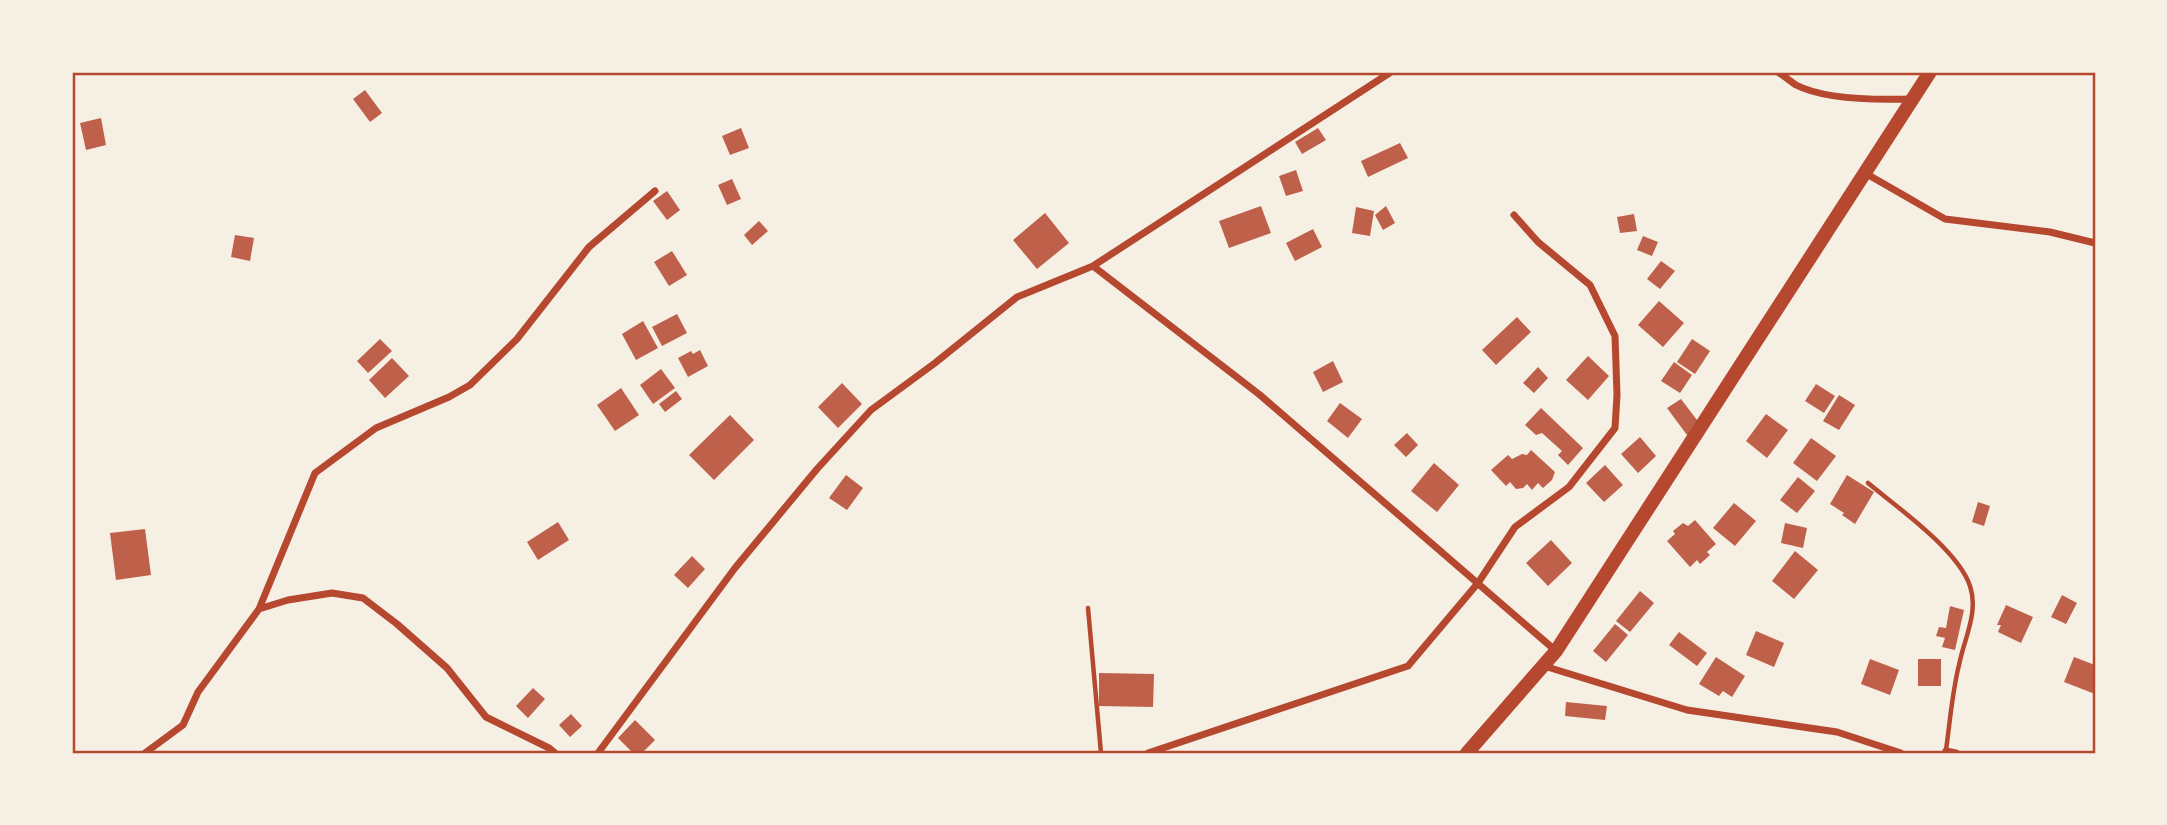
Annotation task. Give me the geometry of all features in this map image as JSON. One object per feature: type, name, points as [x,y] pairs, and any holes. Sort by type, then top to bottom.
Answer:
[{"type":"main road","points":[[1467,753],[1556,651],[1930,72]]},
{"type":"street","points":[[598,753],[735,568],[817,469],[871,410],[1017,297],[1093,266],[1391,72]]},
{"type":"street","points":[[1778,72],[1798,86],[1836,96],[1873,100],[1912,99]]},
{"type":"street","points":[[1865,173],[1945,219],[2050,232],[2095,243]]},
{"type":"street","points":[[145,753],[183,724],[198,692],[259,609],[315,473],[376,428],[450,397],[470,385],[517,339],[589,247],[655,191]]},
{"type":"street","points":[[1147,753],[1408,666],[1478,583],[1515,527],[1569,487],[1615,428],[1615,336],[1590,285],[1538,242],[1514,215]]},
{"type":"street","points":[[1093,266],[1260,395],[1556,651]]},
{"type":"street","points":[[259,609],[288,600],[332,593],[363,598],[447,668],[486,717],[555,753]]},
{"type":"street","points":[[1544,666],[1686,710],[1837,732],[1901,753]]},
{"type":"street","points":[[1946,752],[1956,753]]},
{"type":"lane","points":[[1868,483],[1936,539],[1970,584],[1973,598],[1970,629],[1959,664],[1946,752]]},
{"type":"lane","points":[[1088,608],[1101,753]]},
{"type":"building","points":[[365,90],[382,113],[370,122],[353,99]]},
{"type":"building","points":[[101,118],[106,145],[86,150],[80,123]]},
{"type":"building","points":[[741,128],[749,148],[730,155],[722,136]]},
{"type":"building","points":[[1318,128],[1326,140],[1302,154],[1295,142]]},
{"type":"building","points":[[1400,143],[1408,158],[1368,177],[1361,161]]},
{"type":"building","points":[[1296,170],[1303,191],[1286,196],[1279,176]]},
{"type":"building","points":[[732,179],[741,199],[727,205],[718,185]]},
{"type":"building","points":[[667,191],[680,210],[667,220],[653,201]]},
{"type":"building","points":[[1261,206],[1271,233],[1229,248],[1219,221]]},
{"type":"building","points":[[1386,206],[1395,223],[1383,230],[1375,215]]},
{"type":"building","points":[[1356,207],[1374,211],[1370,236],[1352,233]]},
{"type":"building","points":[[1045,213],[1069,243],[1037,269],[1013,240]]},
{"type":"building","points":[[1634,214],[1637,231],[1620,233],[1617,217]]},
{"type":"building","points":[[759,221],[768,231],[752,245],[744,235]]},
{"type":"building","points":[[1313,229],[1322,247],[1295,261],[1286,243]]},
{"type":"building","points":[[235,235],[254,238],[250,261],[231,257]]},
{"type":"building","points":[[1643,236],[1658,242],[1652,256],[1637,250]]},
{"type":"building","points":[[672,251],[687,275],[669,286],[654,262]]},
{"type":"building","points":[[1661,261],[1675,271],[1660,289],[1647,279]]},
{"type":"building","points":[[1659,301],[1684,323],[1663,347],[1638,325]]},
{"type":"building","points":[[677,314],[687,333],[662,346],[652,327]]},
{"type":"building","points":[[1517,317],[1531,332],[1496,365],[1482,350]]},
{"type":"building","points":[[643,321],[658,348],[636,360],[622,334]]},
{"type":"building","points":[[380,339],[392,351],[368,373],[357,361]]},
{"type":"building","points":[[1692,339],[1710,351],[1695,374],[1677,362]]},
{"type":"building","points":[[700,350],[708,366],[688,377],[678,358],[691,351],[693,354]]},
{"type":"building","points":[[1588,356],[1609,376],[1588,400],[1566,380]]},
{"type":"building","points":[[392,358],[409,376],[385,398],[369,380]]},
{"type":"building","points":[[1333,361],[1343,382],[1323,392],[1313,372]]},
{"type":"building","points":[[1674,362],[1692,375],[1680,393],[1661,381]]},
{"type":"building","points":[[1538,367],[1548,378],[1534,393],[1523,383]]},
{"type":"building","points":[[661,369],[675,388],[653,404],[640,385]]},
{"type":"building","points":[[842,383],[862,404],[838,428],[818,407]]},
{"type":"building","points":[[1816,384],[1835,396],[1824,413],[1805,401]]},
{"type":"building","points":[[621,388],[639,415],[615,431],[597,405]]},
{"type":"building","points":[[676,391],[682,399],[665,412],[659,404]]},
{"type":"building","points":[[1839,395],[1855,405],[1839,430],[1823,421]]},
{"type":"building","points":[[1681,399],[1700,424],[1687,435],[1667,408]]},
{"type":"building","points":[[1340,403],[1362,419],[1348,438],[1327,421]]},
{"type":"building","points":[[1541,408],[1583,448],[1568,465],[1558,455],[1562,451],[1542,433],[1536,435],[1525,425]]},
{"type":"building","points":[[1766,414],[1788,430],[1767,458],[1746,441]]},
{"type":"building","points":[[730,415],[754,440],[714,480],[689,455]]},
{"type":"building","points":[[1407,433],[1418,445],[1406,457],[1394,445]]},
{"type":"building","points":[[1640,437],[1656,456],[1638,473],[1621,454]]},
{"type":"building","points":[[1811,438],[1836,456],[1817,481],[1793,463]]},
{"type":"building","points":[[1531,450],[1555,472],[1552,480],[1543,488],[1538,483],[1532,490],[1527,484],[1516,489],[1510,482],[1506,486],[1491,470],[1508,455],[1512,459],[1522,454],[1527,455]]},
{"type":"building","points":[[1434,463],[1459,485],[1437,512],[1411,491]]},
{"type":"building","points":[[1605,465],[1623,485],[1604,502],[1586,483]]},
{"type":"building","points":[[846,475],[863,488],[847,510],[829,498]]},
{"type":"building","points":[[1847,475],[1874,492],[1855,524],[1830,504]]},
{"type":"building","points":[[1798,477],[1815,491],[1797,513],[1780,500]]},
{"type":"building","points":[[1978,502],[1990,506],[1984,526],[1972,522]]},
{"type":"building","points":[[1734,503],[1756,521],[1735,546],[1713,528]]},
{"type":"building","points":[[1695,520],[1716,544],[1707,552],[1710,555],[1700,564],[1697,560],[1690,567],[1667,541],[1675,534],[1673,531],[1683,523],[1688,526]]},
{"type":"building","points":[[558,522],[569,540],[538,560],[527,542]]},
{"type":"building","points":[[1785,523],[1807,528],[1803,548],[1781,543]]},
{"type":"building","points":[[145,529],[151,575],[116,580],[110,533]]},
{"type":"building","points":[[1551,540],[1572,563],[1548,586],[1526,563]]},
{"type":"building","points":[[1795,551],[1818,570],[1794,599],[1772,581]]},
{"type":"building","points":[[692,556],[705,569],[688,588],[674,575]]},
{"type":"building","points":[[1640,591],[1654,603],[1630,632],[1616,621]]},
{"type":"building","points":[[2062,595],[2077,603],[2066,624],[2051,617]]},
{"type":"building","points":[[2006,605],[2033,617],[2021,643],[1998,632],[2001,625],[1997,625]]},
{"type":"building","points":[[1950,606],[1964,610],[1955,650],[1942,647],[1945,638],[1936,636],[1939,627],[1946,628]]},
{"type":"building","points":[[1615,624],[1628,635],[1606,662],[1593,651]]},
{"type":"building","points":[[1756,631],[1784,643],[1774,667],[1746,655]]},
{"type":"building","points":[[1679,632],[1707,653],[1697,666],[1669,645]]},
{"type":"building","points":[[1716,657],[1745,676],[1732,697],[1723,691],[1719,696],[1699,684]]},
{"type":"building","points":[[2074,657],[2095,665],[2095,694],[2064,682]]},
{"type":"building","points":[[1870,659],[1899,670],[1890,695],[1861,684]]},
{"type":"building","points":[[1918,659],[1941,659],[1941,686],[1918,686]]},
{"type":"building","points":[[1099,673],[1154,674],[1153,707],[1099,706]]},
{"type":"building","points":[[533,688],[545,699],[528,718],[516,706]]},
{"type":"building","points":[[1566,702],[1607,706],[1605,720],[1565,716]]},
{"type":"building","points":[[571,714],[582,726],[570,737],[559,725]]},
{"type":"building","points":[[635,720],[655,740],[642,753],[633,753],[618,738]]}]
